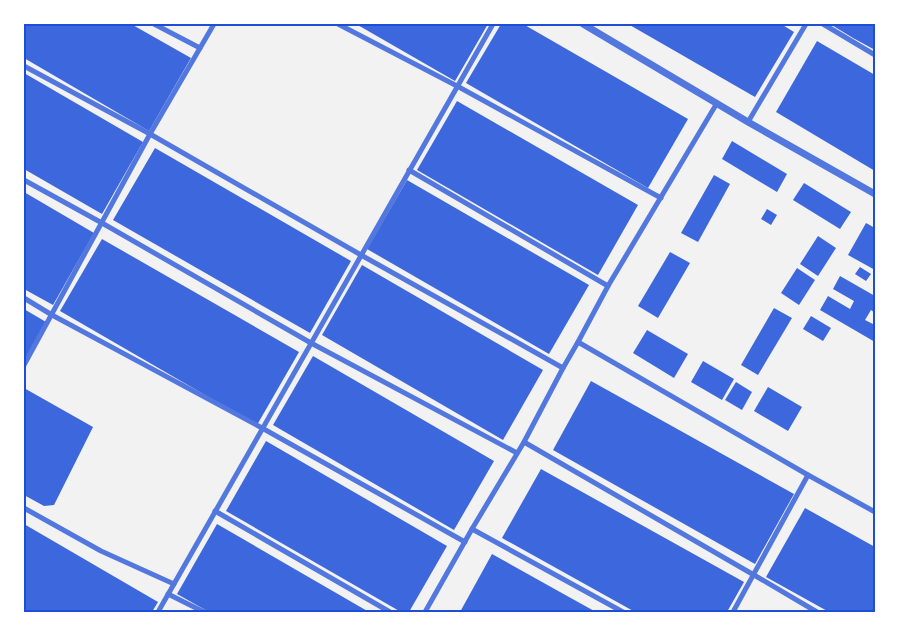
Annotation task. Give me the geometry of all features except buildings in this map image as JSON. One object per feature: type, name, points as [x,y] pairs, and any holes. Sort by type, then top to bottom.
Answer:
[{"type":"street","points":[[154,24],[200,48]]},
{"type":"street","points":[[24,365],[150,134],[214,24]]},
{"type":"street","points":[[338,24],[457,86],[661,198]]},
{"type":"street","points":[[158,612],[493,24]]},
{"type":"street","points":[[584,24],[748,122],[875,194]]},
{"type":"street","points":[[748,122],[806,24]]},
{"type":"street","points":[[823,24],[875,55]]},
{"type":"street","points":[[24,66],[150,134],[562,368]]},
{"type":"street","points":[[426,612],[472,529],[524,442],[562,368],[608,286],[717,103]]},
{"type":"street","points":[[409,170],[608,286]]},
{"type":"street","points":[[24,180],[311,342],[517,453]]},
{"type":"street","points":[[24,298],[465,542]]},
{"type":"street","points":[[578,342],[808,476],[875,512]]},
{"type":"street","points":[[524,442],[817,612]]},
{"type":"street","points":[[733,612],[808,476]]},
{"type":"street","points":[[24,508],[101,551],[174,584]]},
{"type":"street","points":[[215,511],[390,612]]},
{"type":"street","points":[[472,529],[623,612]]},
{"type":"street","points":[[168,594],[204,612]]}]
